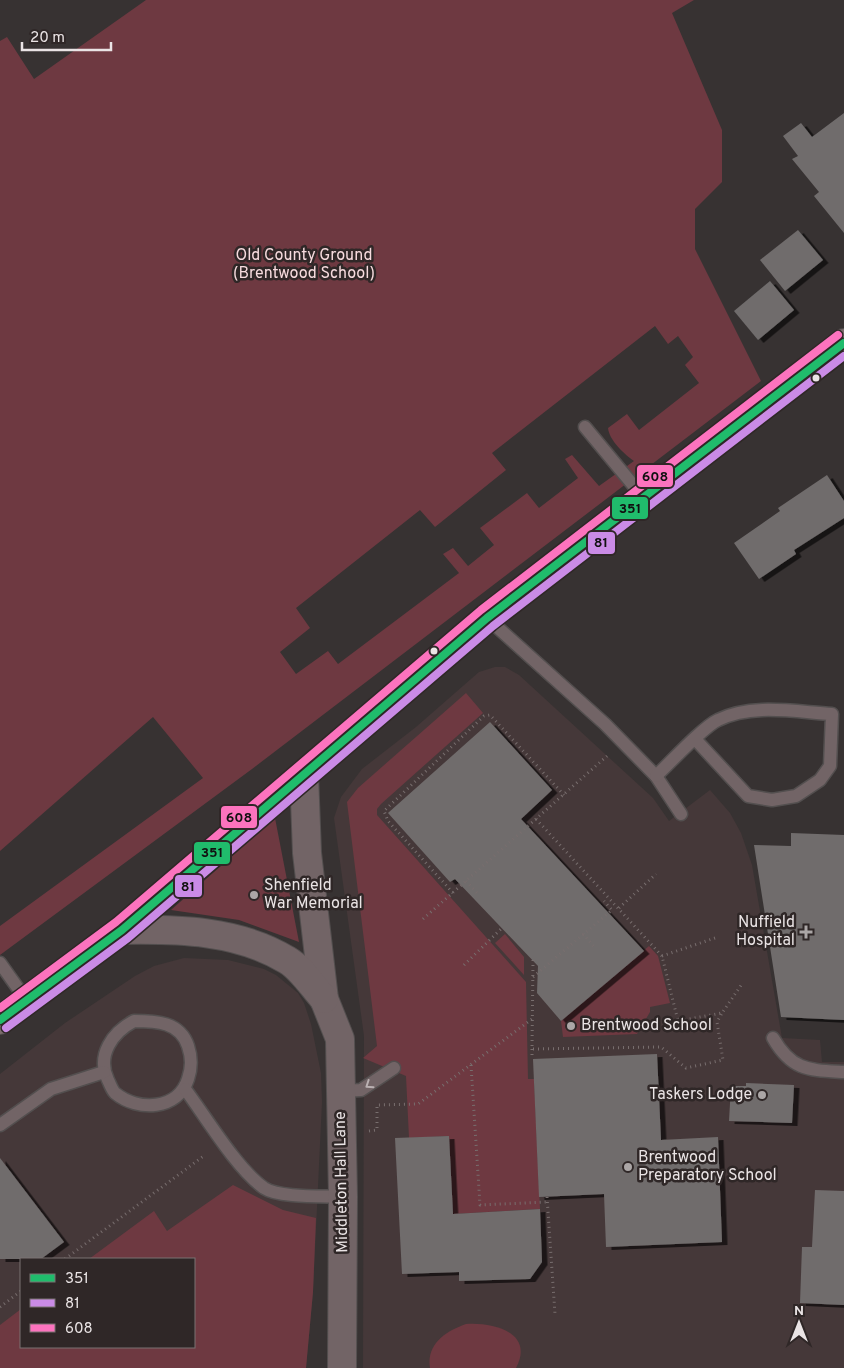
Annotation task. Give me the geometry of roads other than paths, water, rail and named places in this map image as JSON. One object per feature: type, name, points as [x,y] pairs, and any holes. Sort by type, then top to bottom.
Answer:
[{"type":"main road","points":[[0,1020],[122,930],[487,618],[844,343]]},
{"type":"street","name":"Middleton Hall Lane","points":[[304,774],[307,852],[324,998],[340,1039],[343,1197],[342,1368]]},
{"type":"street","name":"Middleton Hall Lane","points":[[122,930],[164,930],[237,938],[288,960],[324,998]]},
{"type":"lane","points":[[585,427],[643,497]]},
{"type":"lane","points":[[487,618],[561,683],[656,776],[681,814]]},
{"type":"lane","points":[[656,776],[695,739],[717,720],[741,713],[766,710],[832,714],[830,766],[820,780],[796,796],[772,800],[748,796],[695,739]]},
{"type":"lane","points":[[0,963],[27,1000]]},
{"type":"lane","points":[[134,1021],[153,1021],[171,1025],[184,1036],[191,1055],[192,1068],[185,1089],[176,1098],[161,1106],[134,1103],[114,1092],[104,1072],[107,1047],[120,1029],[134,1021]]},
{"type":"lane","points":[[773,1038],[782,1053],[800,1067],[844,1072]]},
{"type":"lane","points":[[340,1091],[361,1090],[394,1068]]},
{"type":"lane","points":[[0,1125],[51,1089],[104,1072]]},
{"type":"lane","points":[[185,1089],[243,1167],[265,1188],[296,1196],[343,1197]]},
{"type":"place","name":"Shenfield War Memorial","points":[[254,895]]},
{"type":"place","name":"Nuffield Hospital","points":[[806,932]]},
{"type":"place","name":"Brentwood School","points":[[571,1026]]},
{"type":"place","name":"Taskers Lodge","points":[[762,1095]]},
{"type":"place","name":"Brentwood Preparatory School","points":[[628,1167]]},
{"type":"park label","name":"Old County Ground (Brentwood School)","points":[[304,265]]}]
